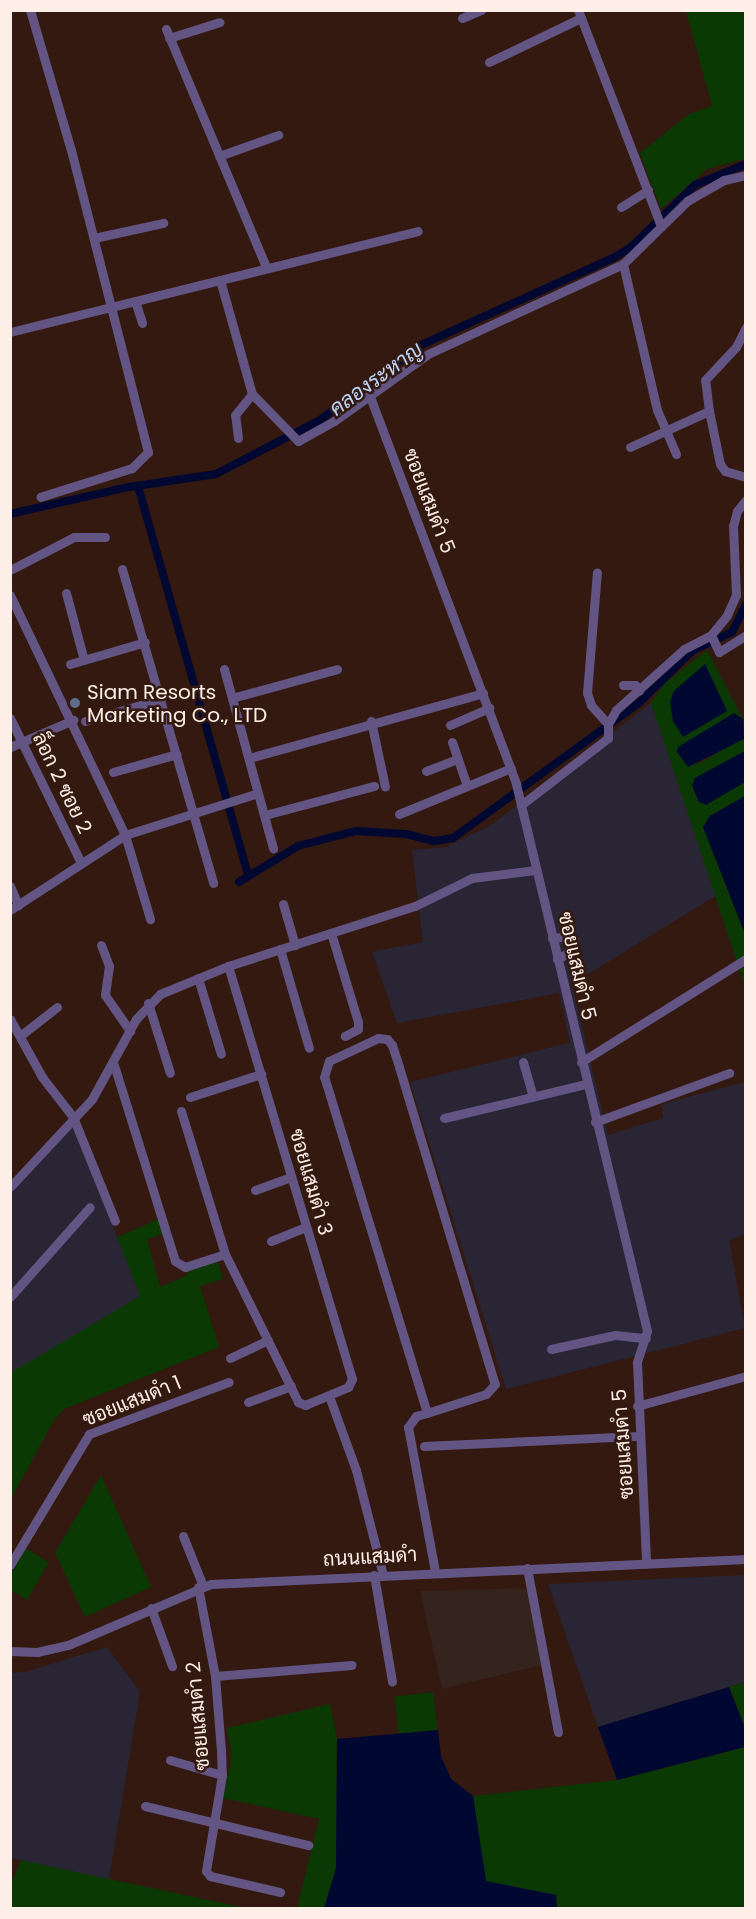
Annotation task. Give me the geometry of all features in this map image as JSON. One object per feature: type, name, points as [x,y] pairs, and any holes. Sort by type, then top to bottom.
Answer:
[{"type":"street","points":[[30,10],[94,238],[146,442],[145,458],[132,468],[40,497]]},
{"type":"street","points":[[462,18],[481,10]]},
{"type":"street","points":[[489,62],[579,14],[659,221]]},
{"type":"street","points":[[220,22],[167,33],[266,267]]},
{"type":"street","points":[[219,156],[278,135]]},
{"type":"street","points":[[220,280],[252,394],[298,441],[318,431],[428,354],[623,264],[659,221],[705,189],[746,175]]},
{"type":"street","points":[[621,207],[648,190]]},
{"type":"street","points":[[94,238],[163,223]]},
{"type":"street","points":[[10,332],[418,231]]},
{"type":"street","points":[[623,264],[664,431],[675,454]]},
{"type":"street","points":[[135,301],[142,322]]},
{"type":"street","points":[[746,327],[736,347],[705,380],[720,464],[725,471],[746,477]]},
{"type":"street","points":[[238,438],[235,415],[252,394]]},
{"type":"street","name":"ซอยแสมดำ 5","points":[[369,394],[489,708],[511,768],[521,805],[646,1338],[637,1362],[637,1406],[647,1523],[646,1564]]},
{"type":"street","points":[[630,447],[709,411]]},
{"type":"street","points":[[521,805],[608,738],[608,724],[612,714],[684,649],[711,635],[736,595],[733,526],[737,511],[746,500]]},
{"type":"street","points":[[10,570],[74,537],[105,537]]},
{"type":"street","points":[[122,569],[213,883]]},
{"type":"street","points":[[597,572],[587,693],[591,705],[608,724]]},
{"type":"street","points":[[66,593],[84,660]]},
{"type":"street","points":[[10,595],[73,720],[125,835],[150,919]]},
{"type":"street","points":[[711,635],[719,652],[745,636]]},
{"type":"street","points":[[70,664],[145,642]]},
{"type":"street","points":[[224,669],[273,848]]},
{"type":"street","points":[[232,698],[337,669]]},
{"type":"street","points":[[623,685],[635,685],[639,691]]},
{"type":"street","points":[[249,758],[371,721],[483,693]]},
{"type":"street","points":[[85,721],[161,699]]},
{"type":"street","points":[[450,725],[489,708]]},
{"type":"street","name":"ล็อก 2 ซอย 2","points":[[10,718],[81,863]]},
{"type":"street","points":[[10,747],[73,720]]},
{"type":"street","points":[[371,721],[385,787]]},
{"type":"street","points":[[452,742],[467,786]]},
{"type":"street","points":[[113,772],[177,754]]},
{"type":"street","points":[[426,771],[458,759]]},
{"type":"street","points":[[399,814],[511,768]]},
{"type":"street","points":[[265,815],[374,786]]},
{"type":"street","points":[[10,886],[14,907],[125,835],[258,793]]},
{"type":"street","points":[[10,1186],[73,1117],[92,1100],[114,1065],[129,1031],[148,1003],[228,966],[415,906],[472,878],[536,870]]},
{"type":"street","points":[[283,904],[295,945]]},
{"type":"street","points":[[331,933],[358,1022],[358,1029],[345,1036]]},
{"type":"street","points":[[552,938],[570,936],[574,940],[570,952],[557,959]]},
{"type":"street","points":[[101,945],[109,966],[105,996],[129,1031]]},
{"type":"street","points":[[280,949],[309,1048]]},
{"type":"street","points":[[581,1062],[746,959]]},
{"type":"street","name":"ซอยแสมดำ 3","points":[[181,1111],[225,1254],[302,1405],[330,1396],[348,1387],[352,1380],[228,966]]},
{"type":"street","points":[[198,978],[221,1054]]},
{"type":"street","points":[[148,1003],[170,1073]]},
{"type":"street","points":[[20,1036],[57,1007]]},
{"type":"street","points":[[10,1019],[42,1077],[73,1117],[115,1221]]},
{"type":"street","points":[[427,1413],[324,1077],[329,1060],[378,1038],[387,1039],[392,1046],[495,1384],[486,1394],[427,1413],[416,1416],[408,1427],[408,1441],[435,1571]]},
{"type":"street","points":[[523,1062],[533,1097]]},
{"type":"street","points":[[114,1065],[175,1261],[185,1267],[225,1254]]},
{"type":"street","points":[[595,1122],[729,1073]]},
{"type":"street","points":[[190,1097],[261,1074]]},
{"type":"street","points":[[444,1118],[586,1084]]},
{"type":"street","points":[[255,1190],[291,1177]]},
{"type":"street","points":[[10,1297],[90,1207]]},
{"type":"street","points":[[271,1241],[306,1227]]},
{"type":"street","points":[[550,1348],[615,1335],[646,1338]]},
{"type":"street","points":[[230,1358],[268,1340]]},
{"type":"street","points":[[637,1406],[746,1376]]},
{"type":"street","name":"ซอยแสมดำ 1","points":[[10,1565],[88,1434],[229,1382]]},
{"type":"street","points":[[248,1402],[291,1386]]},
{"type":"street","points":[[330,1396],[356,1470],[379,1575],[392,1681]]},
{"type":"street","points":[[424,1446],[639,1436]]},
{"type":"street","name":"ซอยแสมดำ 2","points":[[183,1536],[200,1587],[215,1676],[222,1775],[207,1874],[280,1892]]},
{"type":"street","name":"ถนนแสมดำ","points":[[10,1651],[38,1652],[68,1645],[200,1587],[435,1571],[746,1559]]},
{"type":"street","points":[[527,1568],[558,1732]]},
{"type":"street","points":[[151,1608],[172,1666]]},
{"type":"street","points":[[215,1676],[352,1665]]},
{"type":"street","points":[[170,1760],[222,1775]]},
{"type":"street","points":[[145,1806],[308,1845]]},
{"type":"shaded area","points":[[651,703],[717,895],[572,984],[608,1135],[663,1118],[662,1104],[745,1082],[745,1235],[729,1240],[745,1328],[506,1389],[410,1082],[570,1043],[559,993],[397,1023],[372,952],[423,942],[412,850],[446,847],[491,825]]},
{"type":"shaded area","points":[[72,1124],[141,1296],[11,1377],[11,1194]]},
{"type":"shaded area","points":[[745,1575],[745,1682],[598,1727],[548,1584]]},
{"type":"shaded area","points":[[535,1588],[551,1663],[442,1689],[420,1591]]},
{"type":"shaded area","points":[[107,1647],[140,1692],[109,1879],[10,1858],[11,1673],[25,1672]]},
{"type":"green space","points":[[686,11],[745,11],[745,159],[707,169],[661,209],[640,153],[689,114],[712,106]]},
{"type":"green space","points":[[707,650],[743,719],[695,766],[745,737],[745,751],[695,778],[692,785],[697,798],[706,805],[745,782],[745,796],[710,816],[703,827],[745,934],[745,986],[651,703],[664,684]]},
{"type":"green space","points":[[159,1219],[163,1234],[147,1239],[160,1287],[188,1275],[186,1270],[218,1262],[223,1279],[200,1286],[219,1347],[64,1409],[54,1420],[11,1499],[12,1372],[140,1296],[117,1237]]},
{"type":"green space","points":[[101,1475],[151,1587],[85,1617],[55,1553]]},
{"type":"green space","points":[[25,1548],[49,1562],[27,1600],[11,1590],[10,1576]]},
{"type":"green space","points":[[745,1682],[745,1728],[729,1687]]},
{"type":"green space","points":[[433,1692],[438,1730],[399,1734],[394,1697]]},
{"type":"green space","points":[[330,1704],[337,1739],[336,1868],[324,1908],[297,1908],[319,1819],[223,1798],[232,1756],[227,1728]]},
{"type":"green space","points":[[745,1747],[745,1908],[557,1908],[556,1895],[486,1882],[473,1796],[617,1780]]},
{"type":"green space","points":[[21,1860],[246,1908],[11,1908],[11,1885]]},
{"type":"water","points":[[705,664],[727,711],[683,737],[673,721],[670,702],[674,691]]},
{"type":"water","points":[[734,713],[743,719],[744,739],[688,767],[677,752],[678,747]]},
{"type":"water","points":[[745,751],[745,782],[706,805],[699,802],[692,785],[695,778]]},
{"type":"water","points":[[745,796],[745,934],[703,827],[710,816]]},
{"type":"water","points":[[729,1687],[745,1728],[745,1747],[617,1780],[598,1727]]},
{"type":"water","points":[[438,1730],[441,1756],[451,1779],[473,1796],[486,1881],[556,1895],[557,1908],[324,1908],[336,1868],[337,1739]]},
{"type":"waterway","name":"คลองระหาญ","points":[[10,514],[129,487],[216,474],[320,420],[419,346],[613,258],[631,247],[695,185],[746,164]]},
{"type":"waterway","points":[[138,486],[248,876]]},
{"type":"waterway","points":[[239,882],[298,846],[356,831],[406,834],[434,841],[453,838],[640,702],[692,651],[732,632],[746,604]]},
{"type":"place","name":"Siam Resorts Marketing Co., LTD","points":[[75,703]]}]
